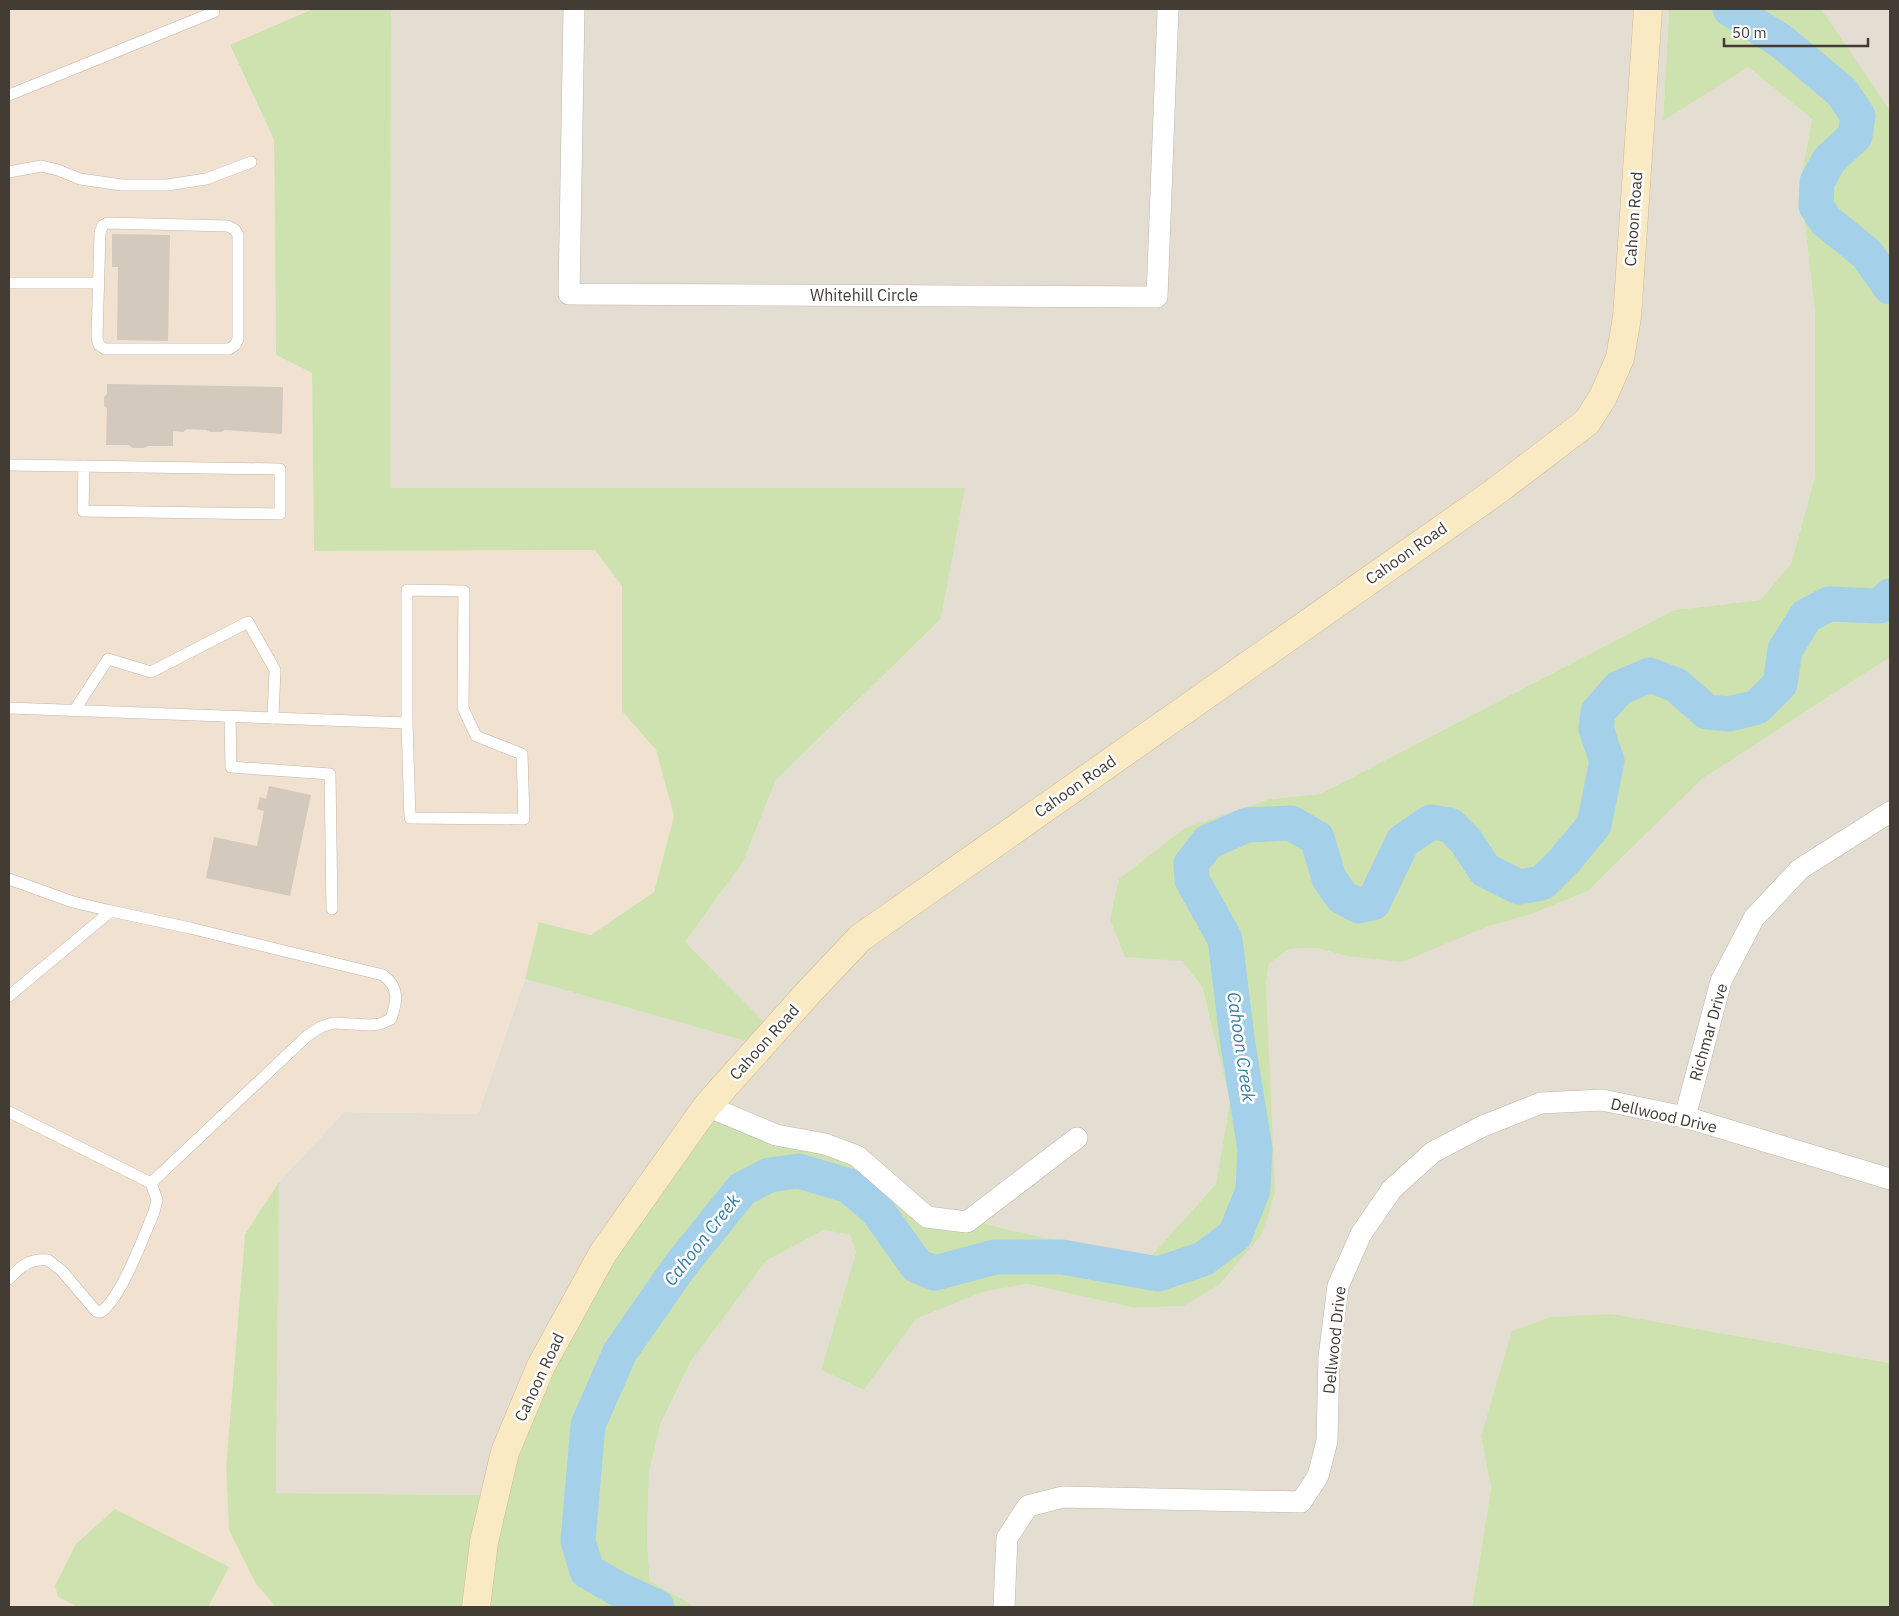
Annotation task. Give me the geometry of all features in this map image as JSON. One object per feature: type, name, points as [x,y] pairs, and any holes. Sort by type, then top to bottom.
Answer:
[{"type":"street","name":"Whitehill Circle","points":[[574,9],[569,294],[1137,297],[1157,297],[1168,9]]},
{"type":"street","name":"Cahoon Road","points":[[476,1607],[484,1542],[505,1452],[541,1366],[603,1254],[707,1106],[808,993],[860,938],[1495,492],[1587,422],[1603,397],[1620,358],[1627,317],[1648,9]]},
{"type":"street","name":"Richmar Drive","points":[[1685,1117],[1721,981],[1754,918],[1800,869],[1890,812]]},
{"type":"street","name":"Dellwood Drive","points":[[1004,1607],[1007,1538],[1028,1506],[1063,1497],[1301,1502],[1318,1476],[1327,1441],[1329,1357],[1338,1286],[1361,1234],[1392,1189],[1433,1152],[1483,1126],[1541,1103],[1602,1100],[1685,1117],[1890,1179]]},
{"type":"street","points":[[707,1106],[776,1135],[825,1144],[857,1156],[927,1217],[967,1222],[1077,1138]]},
{"type":"lane","points":[[9,95],[214,12]]},
{"type":"lane","points":[[9,172],[41,166],[58,170],[80,179],[122,185],[167,185],[206,179],[251,162]]},
{"type":"lane","points":[[108,223],[228,226],[235,230],[238,235],[238,339],[235,345],[229,349],[105,349],[99,344],[97,338],[98,284],[100,232],[103,225],[108,223]]},
{"type":"lane","points":[[9,283],[98,284]]},
{"type":"lane","points":[[9,465],[84,466],[280,469],[280,514],[83,511],[84,466]]},
{"type":"lane","points":[[406,590],[464,591],[463,708],[476,736],[522,754],[524,819],[410,818],[406,723],[406,590]]},
{"type":"lane","points":[[74,711],[108,659],[151,672],[248,622],[275,670],[273,718]]},
{"type":"lane","points":[[9,708],[406,723]]},
{"type":"lane","points":[[230,717],[231,767],[330,774],[332,908]]},
{"type":"lane","points":[[9,880],[73,902],[190,928],[383,975],[391,981],[396,990],[396,1005],[391,1019],[380,1024],[370,1025],[333,1023],[321,1027],[307,1036],[151,1183]]},
{"type":"lane","points":[[9,996],[111,911]]},
{"type":"lane","points":[[9,1112],[151,1183],[157,1200],[154,1212],[117,1294],[101,1312],[96,1311],[60,1270],[48,1260],[29,1260],[9,1279]]},
{"type":"shaded area","points":[[9,9],[313,9],[230,46],[274,140],[276,355],[312,373],[314,551],[595,550],[622,586],[622,711],[656,750],[674,816],[654,892],[591,935],[539,922],[525,979],[478,1114],[344,1112],[279,1182],[245,1234],[226,1467],[229,1530],[256,1584],[276,1607],[9,1607]]},
{"type":"shaded area","points":[[391,9],[1669,9],[1663,120],[1748,67],[1812,119],[1800,183],[1815,313],[1815,476],[1791,564],[1760,600],[1674,610],[1320,794],[1271,799],[1182,961],[1202,987],[1230,1101],[1216,1184],[1149,1258],[1018,1232],[930,1209],[854,1145],[485,1495],[276,1493],[279,1182],[344,1112],[478,1114],[525,979],[751,1042],[766,1025],[685,942],[743,862],[776,780],[941,619],[964,488],[390,488]]},
{"type":"shaded area","points":[[1821,9],[1890,9],[1890,110],[1830,23]]},
{"type":"shaded area","points":[[1890,657],[1890,1363],[1613,1314],[1481,1437],[1491,1488],[1472,1607],[696,1607],[650,1581],[647,1542],[649,1472],[661,1423],[691,1361],[766,1261],[824,1230],[850,1235],[856,1252],[821,1370],[864,1390],[916,1319],[983,1292],[1027,1284],[1134,1308],[1183,1306],[1269,1087],[1266,984],[1269,964],[1289,949],[1316,948],[1347,956],[1486,927],[1532,914],[1588,891],[1702,779]]},
{"type":"green space","points":[[313,9],[391,9],[390,488],[965,488],[941,619],[776,780],[743,862],[685,942],[767,1025],[750,1042],[525,979],[539,922],[591,935],[654,892],[674,816],[656,750],[622,711],[622,586],[595,550],[314,551],[312,373],[276,355],[274,140],[230,45]]},
{"type":"green space","points":[[1669,9],[1821,9],[1890,110],[1890,657],[1702,779],[1588,891],[1532,914],[1486,927],[1402,962],[1347,956],[1316,948],[1289,949],[1269,964],[1266,984],[1275,1192],[1262,1234],[1219,1285],[1183,1306],[1134,1308],[1027,1284],[983,1292],[916,1319],[864,1390],[821,1370],[856,1252],[850,1235],[824,1230],[766,1261],[691,1361],[661,1423],[649,1472],[647,1542],[650,1581],[696,1607],[276,1607],[256,1584],[229,1530],[226,1467],[245,1234],[279,1182],[276,1493],[485,1495],[507,1429],[705,1097],[787,1128],[930,1209],[1018,1232],[1149,1258],[1216,1184],[1230,1101],[1202,987],[1182,961],[1125,957],[1110,919],[1119,879],[1185,828],[1271,799],[1320,794],[1674,610],[1760,600],[1791,564],[1815,476],[1815,313],[1800,183],[1812,119],[1748,67],[1663,121]]},
{"type":"green space","points":[[1613,1314],[1890,1363],[1890,1607],[1472,1607],[1491,1488],[1481,1437],[1512,1331],[1551,1317]]},
{"type":"green space","points":[[115,1509],[229,1567],[208,1607],[78,1607],[58,1597],[55,1586],[76,1544]]},
{"type":"building","points":[[112,234],[170,235],[168,341],[117,340],[118,267],[112,267]]},
{"type":"building","points":[[107,384],[283,387],[282,434],[225,430],[210,432],[187,429],[183,432],[173,431],[173,446],[132,448],[129,445],[106,445],[107,408],[104,406],[104,397],[107,394]]},
{"type":"building","points":[[269,786],[311,795],[290,896],[206,878],[214,837],[257,846],[264,811],[257,809],[260,797],[266,799]]},
{"type":"waterway","name":"Cahoon Creek","points":[[1730,9],[1781,41],[1842,92],[1858,116],[1855,136],[1829,160],[1817,182],[1816,206],[1826,221],[1867,254],[1890,287]]},
{"type":"waterway","name":"Cahoon Creek","points":[[657,1607],[620,1590],[587,1571],[578,1541],[588,1425],[620,1352],[680,1266],[742,1189],[769,1175],[799,1171],[849,1186],[877,1210],[917,1266],[935,1273],[995,1257],[1062,1257],[1158,1274],[1203,1259],[1235,1235],[1253,1190],[1255,1149],[1237,1038],[1225,939],[1192,880],[1191,864],[1208,842],[1247,825],[1291,823],[1317,838],[1329,878],[1342,897],[1359,906],[1373,903],[1403,841],[1431,822],[1450,825],[1466,841],[1485,870],[1519,887],[1542,883],[1565,860],[1594,825],[1607,761],[1596,729],[1598,712],[1619,688],[1650,675],[1676,685],[1707,712],[1729,714],[1757,707],[1780,684],[1785,650],[1806,616],[1829,604],[1880,606],[1890,596]]}]
